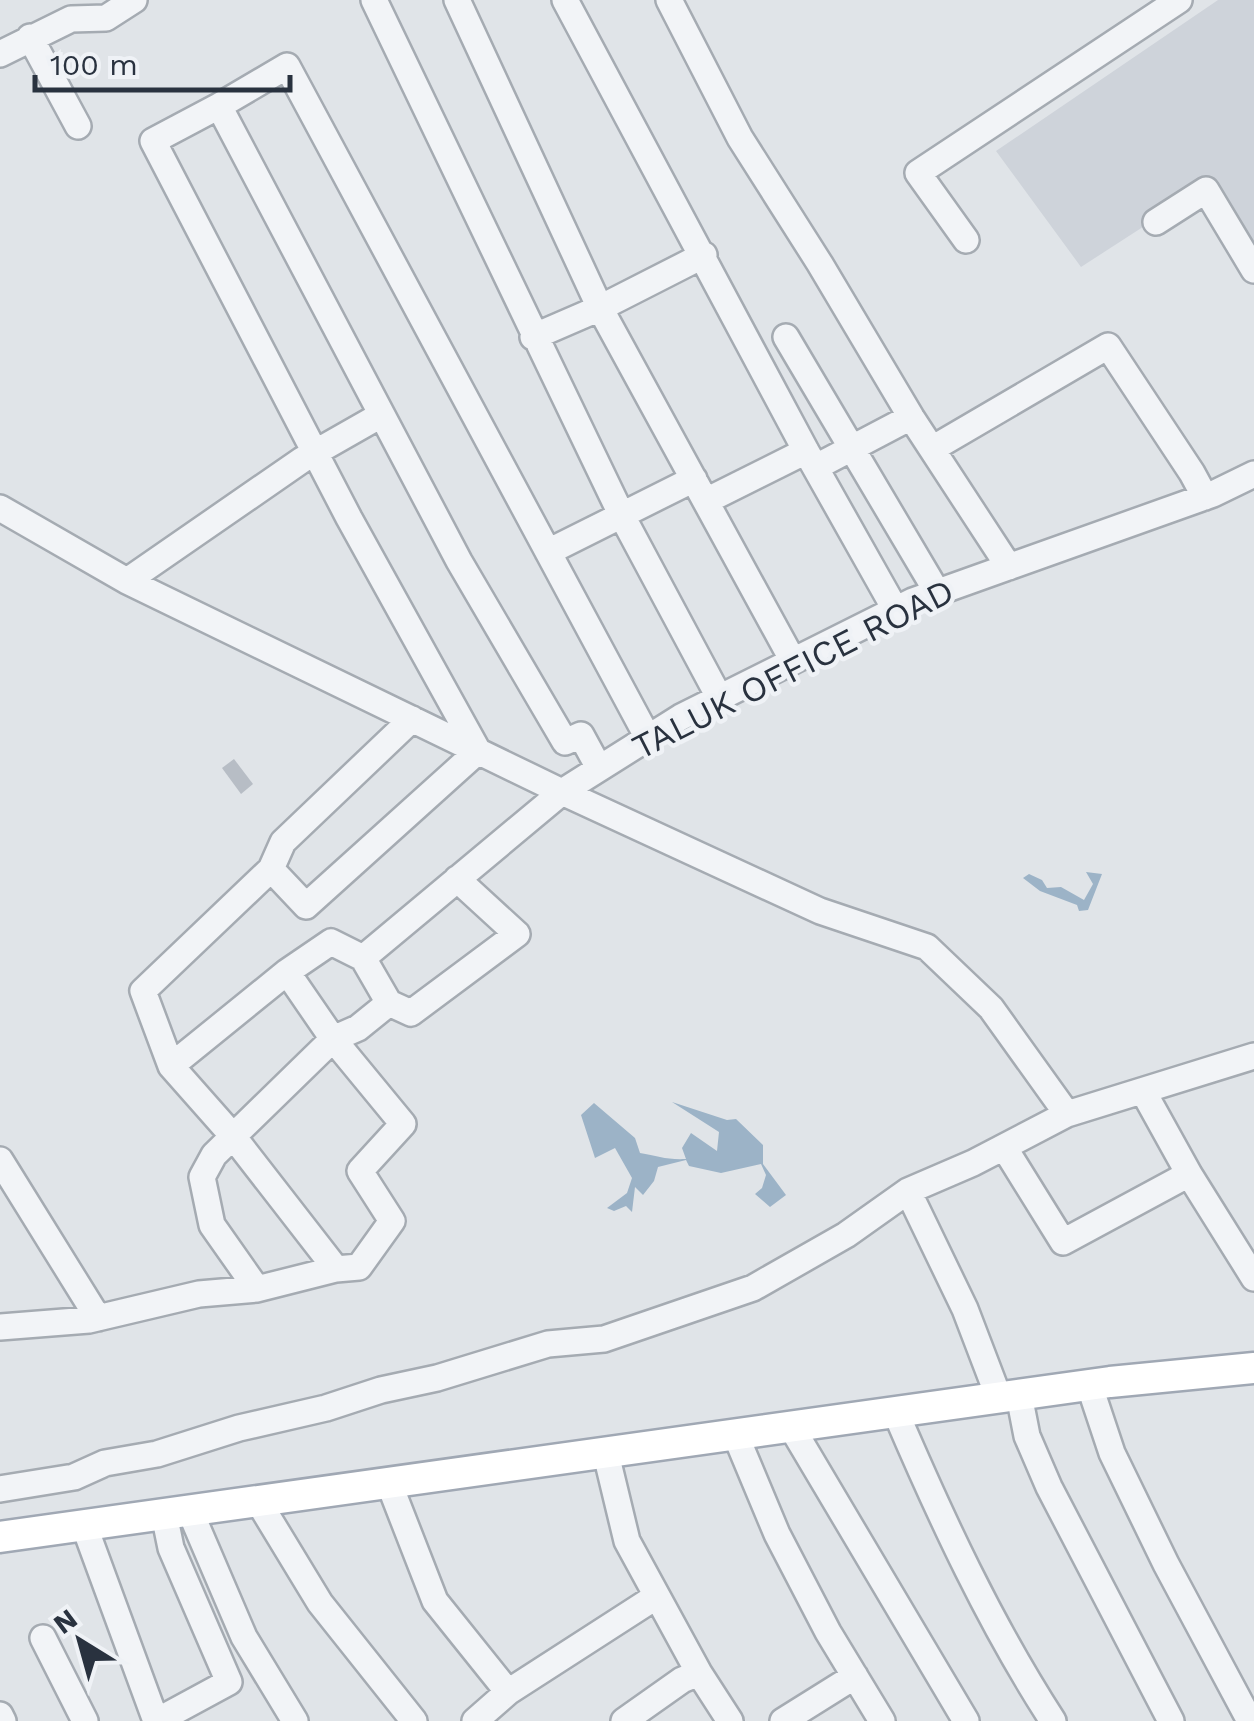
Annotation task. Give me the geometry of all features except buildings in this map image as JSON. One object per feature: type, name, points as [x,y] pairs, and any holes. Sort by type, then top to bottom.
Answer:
[{"type":"main road","points":[[0,1537],[1090,1384],[1254,1368]]},
{"type":"street","points":[[0,54],[71,19],[106,18],[134,0]]},
{"type":"street","points":[[374,0],[533,337],[621,514],[720,697]]},
{"type":"street","points":[[456,0],[600,308],[793,661]]},
{"type":"street","points":[[567,0],[811,459],[896,609]]},
{"type":"street","points":[[669,0],[740,138],[1009,567]]},
{"type":"street","points":[[966,240],[918,173],[1180,0]]},
{"type":"street","points":[[30,37],[78,126]]},
{"type":"street","points":[[478,751],[314,453],[153,141],[287,66],[648,738]]},
{"type":"street","points":[[219,106],[459,561],[566,742],[581,736],[600,768]]},
{"type":"street","points":[[1156,222],[1206,190],[1254,270]]},
{"type":"street","points":[[533,337],[704,255]]},
{"type":"street","points":[[786,337],[937,592]]},
{"type":"street","points":[[932,449],[1108,346],[1204,497]]},
{"type":"street","points":[[127,580],[314,453],[381,415]]},
{"type":"street","points":[[548,552],[621,514],[851,448],[911,416]]},
{"type":"street","name":"TALUK OFFICE ROAD","points":[[363,958],[562,792],[720,697],[896,609],[1204,497],[1254,474]]},
{"type":"street","points":[[0,508],[127,580],[562,792],[820,911],[927,947],[991,1008],[1067,1114]]},
{"type":"street","points":[[336,1269],[232,1135],[171,1066],[142,991],[271,869],[282,842],[412,719]]},
{"type":"street","points":[[271,869],[306,906],[478,751]]},
{"type":"street","points":[[171,1066],[286,972],[331,942],[363,958],[390,1003],[411,1013],[516,934],[457,880]]},
{"type":"street","points":[[1,1324],[98,1318],[199,1294],[257,1289],[336,1269],[360,1267],[392,1221],[360,1171],[403,1124],[333,1039],[286,972]]},
{"type":"street","points":[[257,1289],[212,1226],[202,1178],[232,1135],[333,1039],[358,1028],[390,1003]]},
{"type":"street","points":[[0,1489],[74,1477],[104,1463],[157,1454],[548,1344],[604,1340],[754,1288],[846,1235],[908,1190],[1067,1114],[1254,1056]]},
{"type":"street","points":[[1143,1090],[1254,1278]]},
{"type":"street","points":[[1004,1146],[1063,1242],[1190,1174]]},
{"type":"street","points":[[0,1160],[98,1318]]},
{"type":"street","points":[[908,1190],[1050,1488],[1171,1721]]},
{"type":"street","points":[[1090,1384],[1112,1453],[1250,1721]]},
{"type":"street","points":[[896,1412],[934,1502],[1031,1688],[1053,1721]]},
{"type":"street","points":[[792,1428],[966,1721]]},
{"type":"street","points":[[736,1436],[777,1534],[882,1721]]},
{"type":"street","points":[[606,1454],[627,1541],[699,1673],[730,1721]]},
{"type":"street","points":[[389,1484],[436,1601],[508,1692]]},
{"type":"street","points":[[258,1501],[320,1603],[414,1721]]},
{"type":"street","points":[[84,1525],[156,1721],[229,1682],[172,1548],[177,1513]]},
{"type":"street","points":[[177,1513],[295,1721]]},
{"type":"street","points":[[475,1721],[508,1692],[657,1596]]},
{"type":"street","points":[[42,1638],[85,1721]]},
{"type":"street","points":[[624,1721],[682,1680],[699,1673]]},
{"type":"street","points":[[784,1721],[855,1676]]},
{"type":"shaded area","points":[[1218,0],[1254,0],[1254,244],[1214,181],[1081,267],[996,151]]},
{"type":"water","points":[[1086,872],[1102,874],[1088,910],[1079,911],[1077,905],[1040,891],[1023,878],[1029,874],[1042,880],[1047,888],[1061,887],[1084,900],[1093,884]]},
{"type":"water","points":[[672,1102],[727,1120],[736,1119],[763,1145],[763,1164],[786,1195],[770,1207],[755,1194],[762,1188],[766,1175],[761,1164],[721,1173],[689,1166],[686,1160],[658,1167],[654,1181],[643,1195],[635,1187],[632,1212],[626,1206],[614,1211],[607,1208],[627,1193],[632,1178],[615,1148],[595,1158],[581,1115],[594,1103],[635,1138],[640,1153],[686,1159],[682,1148],[691,1133],[717,1151],[719,1132]]}]
